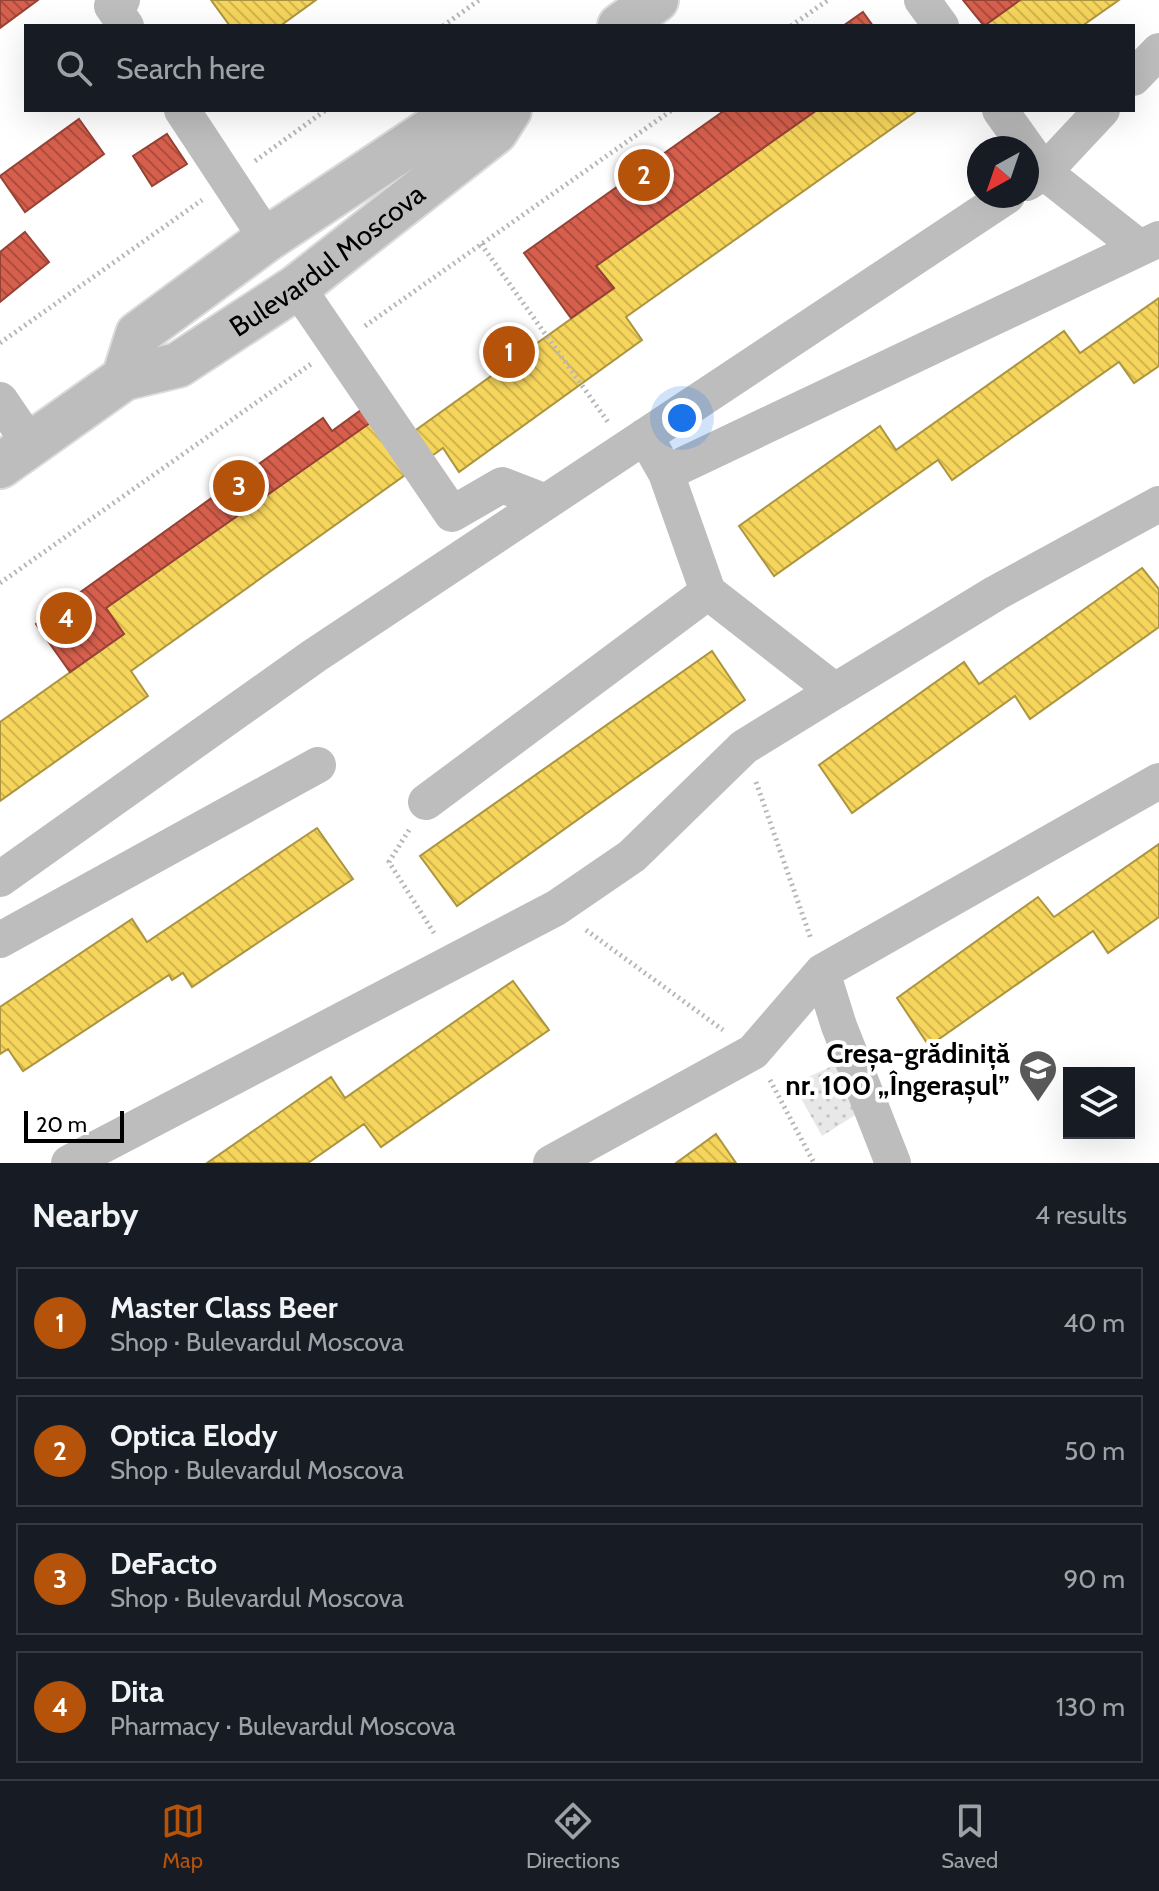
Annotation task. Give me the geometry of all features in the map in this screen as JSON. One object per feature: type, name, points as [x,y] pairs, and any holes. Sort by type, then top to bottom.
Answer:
[{"type":"main road","points":[[623,24],[656,0]]},
{"type":"main road","name":"Bulevardul Moscova","points":[[124,378],[138,334],[267,239],[458,112]]},
{"type":"main road","name":"Bulevardul Moscova","points":[[15,455],[124,378],[178,365],[297,287],[495,132],[508,112]]},
{"type":"street","points":[[122,0],[112,6],[125,24]]},
{"type":"street","points":[[922,0],[940,24]]},
{"type":"street","points":[[1135,76],[1159,51]]},
{"type":"street","name":"Bulevardul Moscova","points":[[183,112],[267,239]]},
{"type":"street","points":[[1001,112],[1015,136]]},
{"type":"street","points":[[1039,157],[1099,112]]},
{"type":"street","points":[[1039,168],[1149,244]]},
{"type":"street","points":[[0,879],[314,656],[989,208]]},
{"type":"street","points":[[666,473],[1149,244]]},
{"type":"street","points":[[297,287],[452,514],[502,485],[546,502]]},
{"type":"street","name":"Bulevardul Moscova","points":[[0,400],[15,455]]},
{"type":"street","points":[[645,436],[666,473],[708,592],[835,691]]},
{"type":"street","points":[[69,1163],[556,908],[632,856],[744,747],[996,593],[1159,504]]},
{"type":"street","points":[[426,802],[708,592]]},
{"type":"street","points":[[0,940],[318,765]]},
{"type":"street","points":[[551,1163],[753,1052],[822,972],[1159,781]]},
{"type":"street","points":[[822,972],[839,1026],[893,1163]]},
{"type":"path","points":[[446,24],[479,0]]},
{"type":"path","points":[[794,24],[828,0]]},
{"type":"path","points":[[0,343],[323,112]]},
{"type":"path","points":[[481,244],[597,407]]},
{"type":"path","points":[[744,747],[822,972]]},
{"type":"path","points":[[426,802],[389,862],[453,962]]},
{"type":"path","points":[[556,908],[753,1052],[798,1128],[814,1163]]},
{"type":"shaded area","points":[[841,1062],[860,1112],[822,1136],[793,1084]]},
{"type":"building: Homes","points":[[211,0],[316,0],[283,24],[229,24]]},
{"type":"building: Homes","points":[[1020,0],[1119,0],[1085,24],[987,24]]},
{"type":"building: Homes","points":[[814,112],[915,112],[626,317],[642,340],[459,472],[443,448],[131,671],[148,696],[0,801],[0,722],[124,634],[106,608],[394,405],[413,432],[614,288],[596,266]]},
{"type":"building: Homes","points":[[1159,298],[1159,366],[1134,383],[1119,362],[952,480],[938,460],[774,576],[739,526],[880,426],[896,450],[1064,331],[1080,353]]},
{"type":"building: Homes","points":[[1142,568],[1159,589],[1159,627],[1030,719],[1015,696],[852,813],[819,765],[964,662],[979,684]]},
{"type":"building: Homes","points":[[712,651],[745,700],[457,906],[420,856]]},
{"type":"building: Homes","points":[[317,828],[353,879],[192,987],[183,973],[172,980],[169,975],[23,1071],[8,1049],[0,1054],[0,1007],[132,919],[147,942]]},
{"type":"building: Homes","points":[[1159,844],[1159,917],[1108,953],[1093,931],[929,1046],[897,998],[1038,897],[1054,917]]},
{"type":"building: Homes","points":[[513,981],[549,1030],[381,1147],[364,1124],[308,1163],[207,1163],[331,1077],[345,1098]]},
{"type":"building: Homes","points":[[716,1134],[736,1163],[676,1163]]},
{"type":"building: Shops","points":[[0,0],[38,0],[0,28]]},
{"type":"building: Shops","points":[[963,0],[1020,0],[987,24],[982,24]]},
{"type":"building: Shops","points":[[863,12],[872,24],[846,24]]},
{"type":"building: Shops","points":[[722,112],[814,112],[596,266],[614,288],[571,318],[524,253]]},
{"type":"building: Shops","points":[[79,119],[104,154],[25,212],[0,176]]},
{"type":"building: Shops","points":[[167,134],[187,164],[152,186],[133,156]]},
{"type":"building: Shops","points":[[25,232],[49,262],[0,302],[0,252]]},
{"type":"building: Shops","points":[[361,410],[370,423],[106,608],[124,634],[70,672],[36,624],[323,418],[332,431]]},
{"type":"place","name":"Optica Elody","points":[[644,175]]},
{"type":"place","name":"Master Class Beer","points":[[509,352]]},
{"type":"place","name":"DeFacto","points":[[239,486]]},
{"type":"place","name":"Dita","points":[[66,618]]},
{"type":"place","name":"Creșa-grădiniță nr. 100 „Îngerașul”","points":[[1038,1103]]}]
